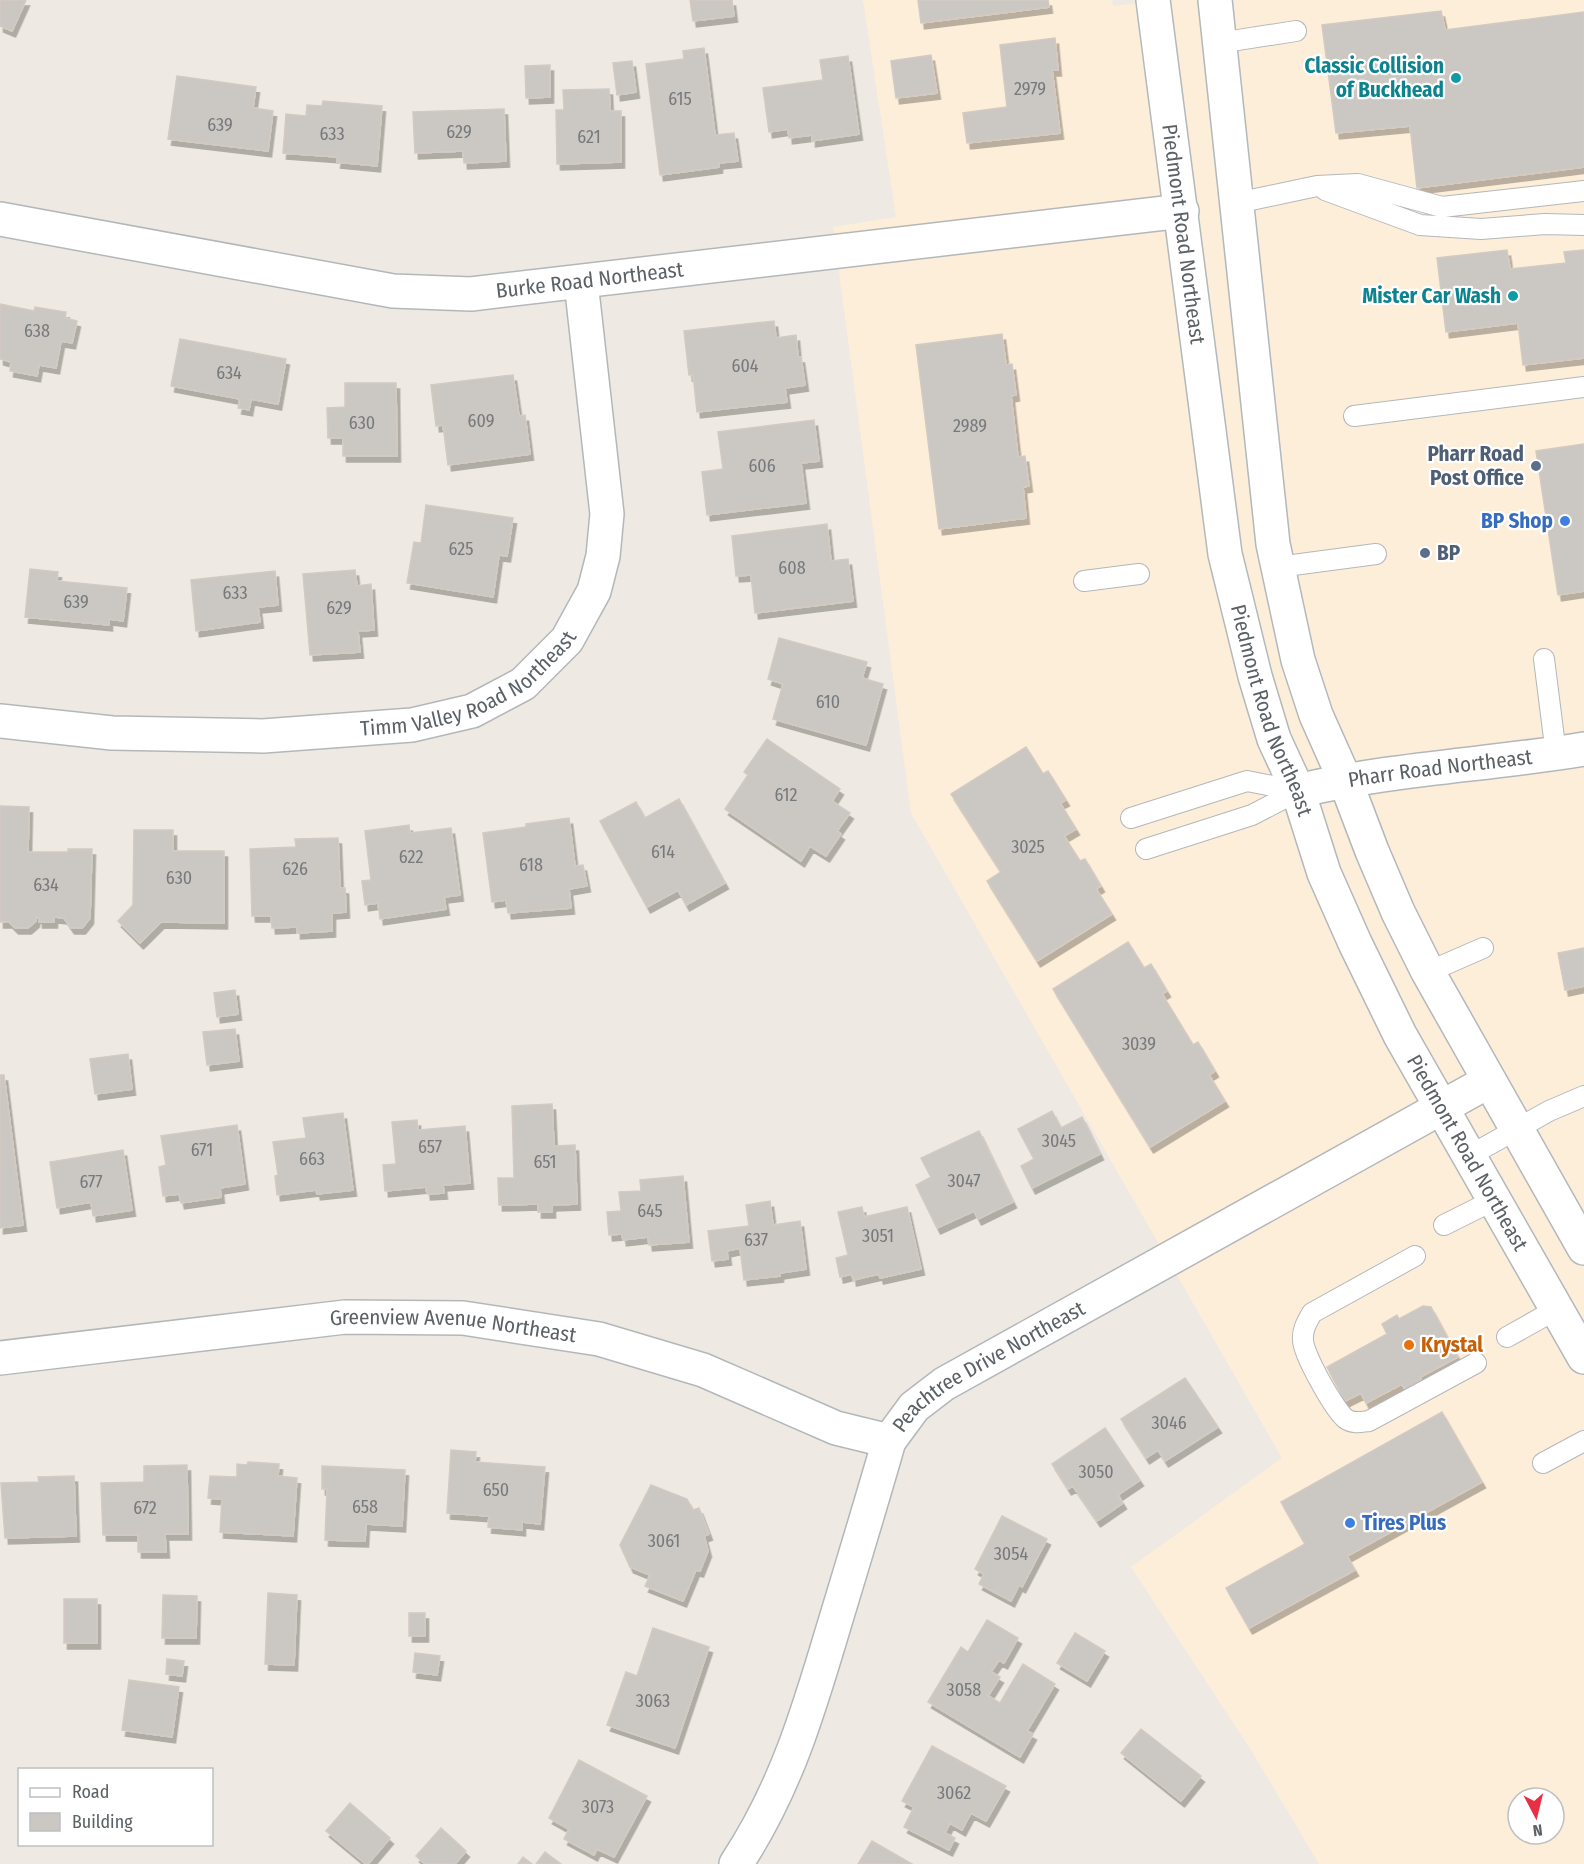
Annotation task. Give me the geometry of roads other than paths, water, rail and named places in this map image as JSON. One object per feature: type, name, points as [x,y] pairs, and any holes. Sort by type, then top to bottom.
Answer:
[{"type":"street","name":"Piedmont Road Northeast","points":[[1153,0],[1225,554],[1255,676],[1274,739],[1298,791],[1324,873],[1400,1035],[1584,1357]]},
{"type":"street","name":"Piedmont Road Northeast","points":[[1215,0],[1273,544],[1298,660],[1316,715],[1398,912],[1428,972],[1584,1248]]},
{"type":"street","name":"Burke Road Northeast","points":[[0,219],[393,291],[471,294],[1182,211]]},
{"type":"street","name":"Timm Valley Road Northeast","points":[[0,721],[112,733],[263,736],[412,725],[472,711],[523,684],[567,640],[594,591],[603,556],[607,514],[581,282]]},
{"type":"street","name":"Pharr Road Northeast","points":[[1298,791],[1345,780],[1404,771],[1570,752]]},
{"type":"street","name":"Peachtree Drive Northeast","points":[[736,1864],[751,1841],[780,1785],[804,1727],[889,1441],[914,1407],[944,1384],[1490,1081]]},
{"type":"street","name":"Greenview Avenue Northeast","points":[[0,1358],[345,1317],[463,1318],[599,1339],[703,1370],[836,1428],[889,1441]]},
{"type":"lane","points":[[1220,43],[1296,31]]},
{"type":"lane","points":[[1237,203],[1317,186],[1358,184],[1442,207],[1584,191]]},
{"type":"lane","points":[[1317,186],[1420,225],[1481,229],[1545,224],[1584,225]]},
{"type":"lane","points":[[1354,416],[1584,387]]},
{"type":"lane","points":[[1278,567],[1376,554]]},
{"type":"lane","points":[[1084,581],[1139,574]]},
{"type":"lane","points":[[1544,659],[1570,752]]},
{"type":"lane","points":[[1131,818],[1247,781],[1298,791]]},
{"type":"lane","points":[[1146,849],[1252,815],[1298,791]]},
{"type":"lane","points":[[1428,972],[1483,948]]},
{"type":"lane","points":[[1469,1156],[1548,1111],[1584,1096]]},
{"type":"lane","points":[[1444,1225],[1494,1200]]},
{"type":"lane","points":[[1415,1256],[1312,1313],[1305,1327],[1303,1341],[1306,1357],[1334,1405],[1345,1418],[1357,1423],[1369,1421],[1476,1363]]},
{"type":"lane","points":[[1507,1337],[1557,1309]]},
{"type":"lane","points":[[1543,1463],[1584,1441]]},
{"type":"place","name":"Classic Collision of Buckhead","points":[[1456,78]]},
{"type":"place","name":"Mister Car Wash","points":[[1513,296]]},
{"type":"place","name":"Pharr Road Post Office","points":[[1536,466]]},
{"type":"place","name":"BP Shop","points":[[1565,521]]},
{"type":"place","name":"BP","points":[[1425,553]]},
{"type":"place","name":"Krystal","points":[[1409,1345]]},
{"type":"place","name":"Tires Plus","points":[[1350,1523]]}]
